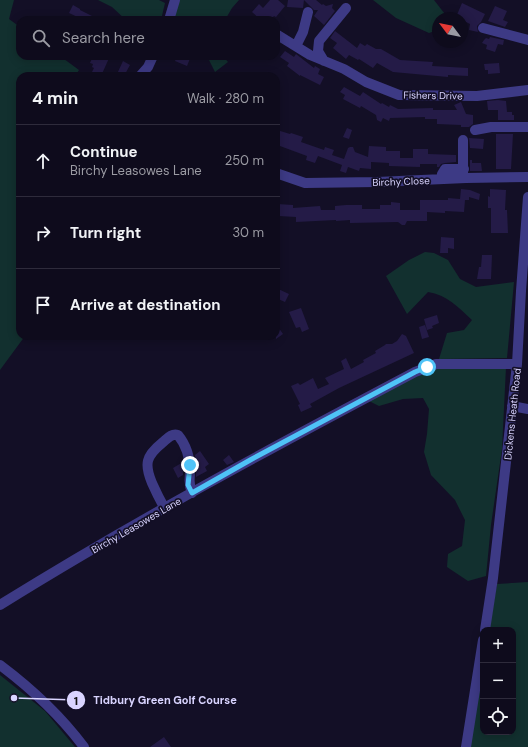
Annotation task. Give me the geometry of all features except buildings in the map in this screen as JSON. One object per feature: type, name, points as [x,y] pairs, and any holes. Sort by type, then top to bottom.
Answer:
[{"type":"street","points":[[170,16],[175,0]]},
{"type":"street","points":[[324,61],[318,51],[319,42],[346,8]]},
{"type":"street","points":[[296,46],[303,32],[308,12]]},
{"type":"street","points":[[483,28],[528,40]]},
{"type":"street","name":"Fishers Drive","points":[[280,36],[310,55],[344,69],[366,82],[399,95],[477,96],[528,90]]},
{"type":"street","points":[[144,72],[151,60]]},
{"type":"street","points":[[476,130],[491,127],[528,127]]},
{"type":"street","points":[[463,140],[463,174]]},
{"type":"street","name":"Birchy Close","points":[[280,174],[305,183],[441,179],[463,174],[528,177]]},
{"type":"street","name":"Dickens Heath Road","points":[[484,627],[492,578],[517,364],[524,291],[528,197]]},
{"type":"street","name":"Birchy Leasowes Lane","points":[[0,605],[60,568],[165,508],[296,435],[421,369],[436,364],[517,364]]},
{"type":"street","points":[[512,406],[528,409]]},
{"type":"street","points":[[165,508],[146,466],[153,450],[172,435],[178,435],[188,450],[190,472],[188,485],[192,493]]},
{"type":"street","points":[[466,747],[480,659]]},
{"type":"street","points":[[0,665],[23,682],[49,706],[84,747]]},
{"type":"green space","points":[[0,0],[14,0],[9,19],[16,24],[16,60],[65,60],[79,70],[78,72],[16,72],[16,340],[22,340],[0,370]]},
{"type":"green space","points":[[98,0],[159,0],[165,3],[162,16],[122,16],[112,7]]},
{"type":"green space","points":[[179,0],[239,0],[227,16],[174,16]]},
{"type":"green space","points":[[373,0],[434,0],[443,12],[432,12],[432,32],[429,33],[396,18]]},
{"type":"green space","points":[[209,60],[226,60],[228,62],[215,72]]},
{"type":"green space","points":[[425,252],[434,253],[448,260],[460,279],[476,287],[514,282],[507,358],[439,359],[447,333],[464,330],[472,320],[447,299],[428,292],[407,314],[386,276],[409,260]]},
{"type":"green space","points":[[506,367],[502,449],[491,525],[486,576],[468,581],[447,567],[448,554],[462,546],[465,520],[455,500],[431,475],[424,452],[429,409],[423,398],[403,399],[379,406],[369,401],[431,368]]},
{"type":"green space","points":[[528,582],[528,747],[469,747],[480,686],[480,735],[516,735],[516,627],[490,627],[497,584]]},
{"type":"green space","points":[[0,675],[45,711],[75,747],[0,747]]},
{"type":"place","name":"Tidbury Green Golf Course","points":[[14,698]]},
{"type":"route","points":[[190,465],[188,485],[192,493],[296,435],[427,367]]}]
